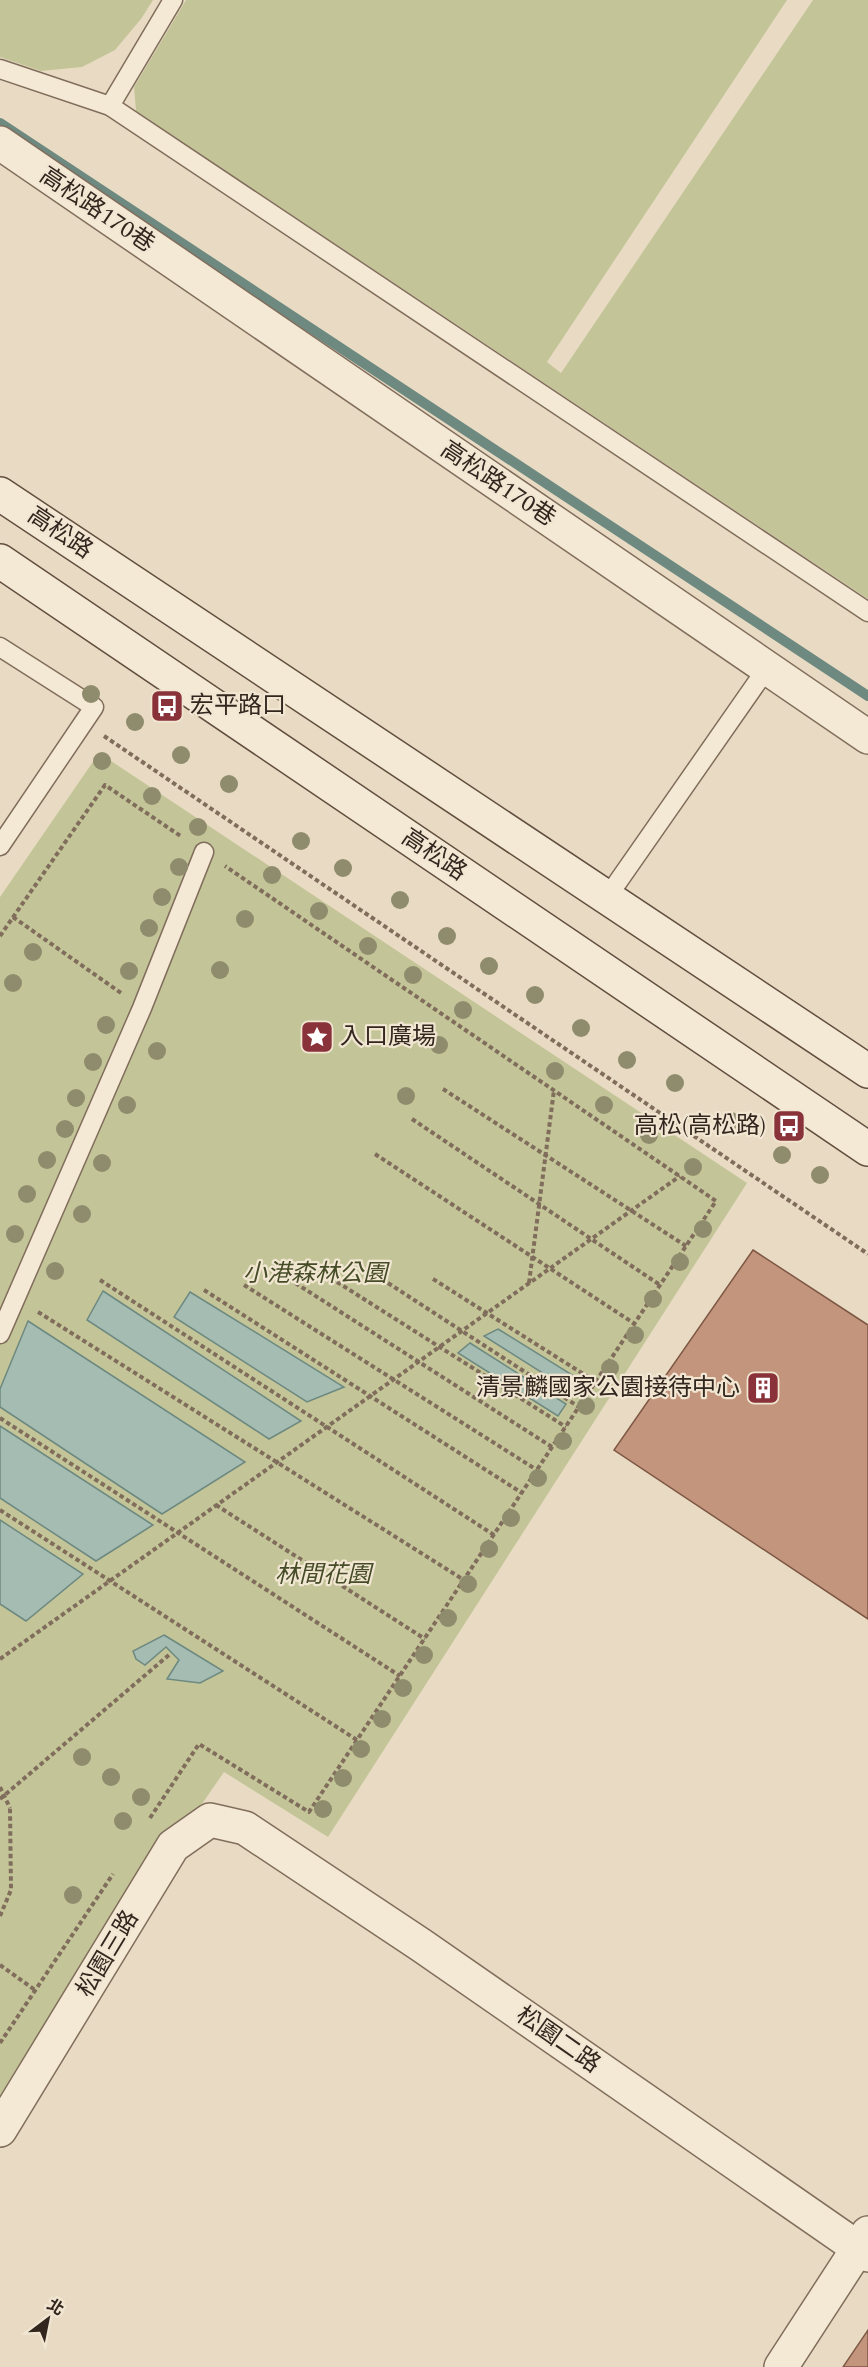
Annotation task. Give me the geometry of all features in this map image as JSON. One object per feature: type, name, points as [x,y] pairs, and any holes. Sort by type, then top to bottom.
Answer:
[{"type":"street","name":"高松路170巷","points":[[0,143],[868,737]]},
{"type":"street","name":"高松路","points":[[0,494],[608,896],[868,1071]]},
{"type":"street","name":"高松路","points":[[0,561],[868,1149]]},
{"type":"street","name":"松園三路","points":[[0,2130],[173,1846],[210,1820],[245,1828]]},
{"type":"street","name":"松園二路","points":[[245,1828],[864,2245]]},
{"type":"street","points":[[781,2367],[864,2245]]},
{"type":"lane","points":[[110,106],[173,0]]},
{"type":"lane","points":[[0,69],[110,106],[868,612]]},
{"type":"lane","points":[[0,647],[94,707],[0,846]]},
{"type":"lane","points":[[608,896],[767,668]]},
{"type":"lane","points":[[0,1334],[142,1008],[204,852]]},
{"type":"path","points":[[94,729],[868,1254]]},
{"type":"path","points":[[0,936],[105,785],[716,1201],[309,1812],[199,1744],[147,1823]]},
{"type":"path","points":[[13,917],[142,1008]]},
{"type":"path","points":[[443,1089],[686,1246]]},
{"type":"path","points":[[528,1284],[554,1090]]},
{"type":"path","points":[[412,1119],[660,1285]]},
{"type":"path","points":[[375,1154],[635,1324]]},
{"type":"path","points":[[0,1659],[680,1176]]},
{"type":"path","points":[[433,1278],[596,1382]]},
{"type":"path","points":[[289,1279],[552,1447]]},
{"type":"path","points":[[100,1280],[494,1535]]},
{"type":"path","points":[[337,1282],[566,1427]]},
{"type":"path","points":[[388,1283],[579,1407]]},
{"type":"path","points":[[244,1285],[537,1470]]},
{"type":"path","points":[[204,1290],[522,1493]]},
{"type":"path","points":[[16,1298],[464,1580]]},
{"type":"path","points":[[0,1418],[176,1534],[400,1676]]},
{"type":"path","points":[[216,1506],[425,1639]]},
{"type":"path","points":[[0,1510],[357,1740]]},
{"type":"path","points":[[0,1799],[170,1654]]},
{"type":"path","points":[[0,1787],[10,1808],[11,1890],[0,1916]]},
{"type":"path","points":[[0,2043],[114,1872]]},
{"type":"path","points":[[0,1965],[35,1990]]},
{"type":"green space","points":[[0,0],[153,0],[141,19],[115,50],[82,67],[41,71],[0,57]]},
{"type":"green space","points":[[186,0],[787,0],[547,362],[561,373],[813,0],[868,0],[868,599],[136,111],[134,87]]},
{"type":"green space","name":"小港森林公園","points":[[99,753],[747,1183],[328,1837],[224,1772],[173,1846],[0,2130],[0,897]]},
{"type":"shaded area","points":[[103,1291],[301,1421],[269,1439],[87,1320]]},
{"type":"shaded area","points":[[190,1292],[344,1387],[307,1402],[174,1317]]},
{"type":"shaded area","points":[[28,1321],[245,1462],[162,1514],[0,1407],[0,1389]]},
{"type":"shaded area","points":[[498,1329],[582,1381],[571,1391],[484,1336]]},
{"type":"shaded area","points":[[470,1343],[566,1404],[558,1416],[458,1353]]},
{"type":"shaded area","points":[[0,1426],[153,1525],[96,1561],[0,1498]]},
{"type":"shaded area","points":[[0,1520],[83,1574],[26,1621],[0,1604]]},
{"type":"shaded area","points":[[164,1635],[223,1671],[200,1683],[167,1679],[179,1660],[166,1647],[145,1665],[136,1659],[133,1651]]},
{"type":"building","name":"清景麟國家公園接待中心","points":[[753,1250],[868,1325],[868,1619],[614,1450]]},
{"type":"building","points":[[868,2330],[868,2367],[843,2367]]},
{"type":"waterway","points":[[0,123],[868,696]]},
{"type":"place","name":"宏平路口","points":[[167,706]]},
{"type":"place","name":"入口廣場","points":[[317,1037]]},
{"type":"place","name":"高松(高松路)","points":[[789,1126]]},
{"type":"place","name":"清景麟國家公園接待中心","points":[[763,1388]]},
{"type":"park label","name":"林間花園","points":[[323,1575]]}]
